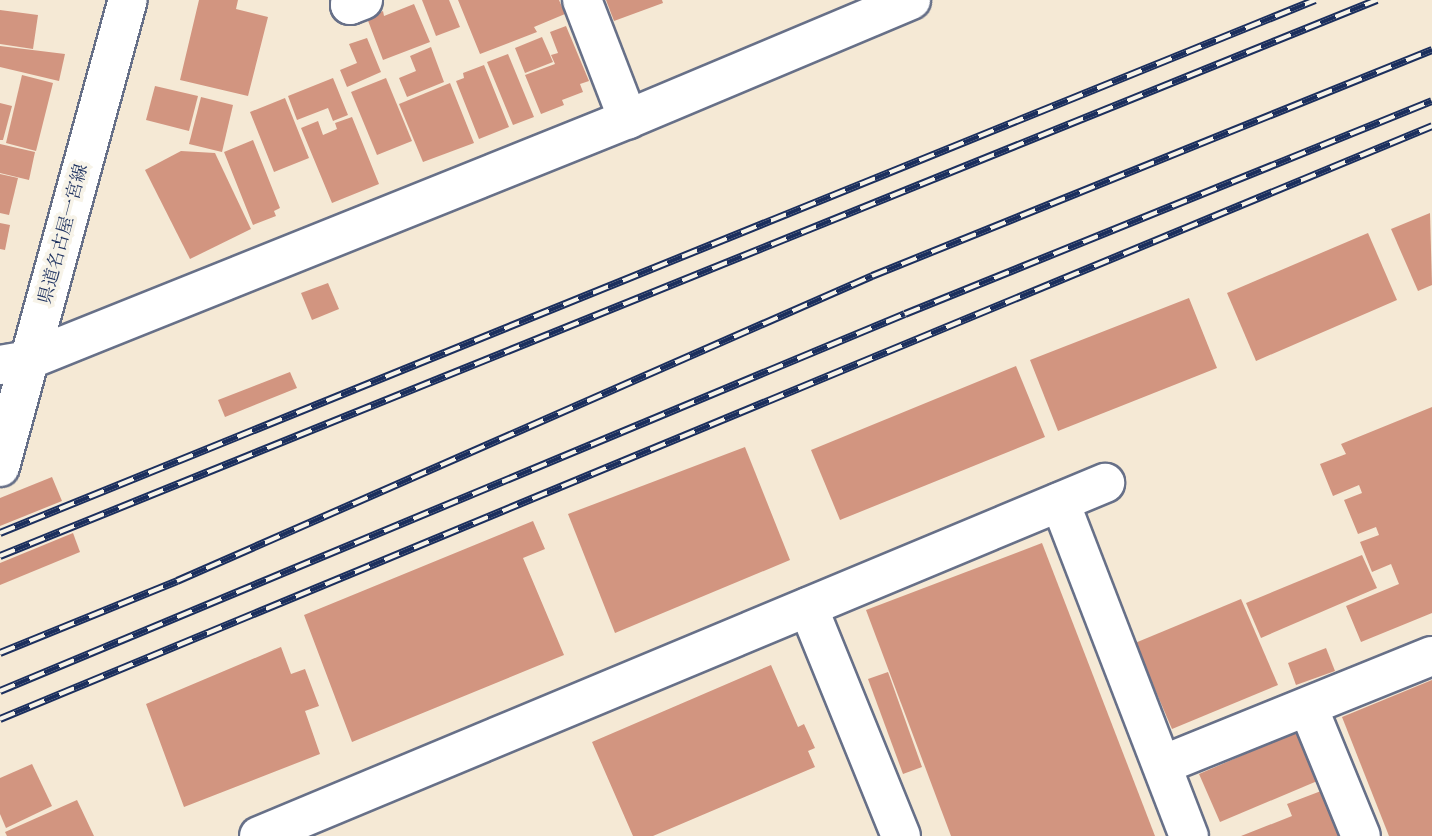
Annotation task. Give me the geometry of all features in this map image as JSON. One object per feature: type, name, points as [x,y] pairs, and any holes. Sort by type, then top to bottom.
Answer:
[{"type":"street","name":"県道名古屋一宮線","points":[[0,467],[14,362],[128,0]]},
{"type":"street","points":[[351,0],[350,5],[363,0]]},
{"type":"street","points":[[582,0],[628,119]]},
{"type":"street","points":[[14,362],[628,119],[911,0]]},
{"type":"street","points":[[259,836],[1105,482]]},
{"type":"street","points":[[1060,502],[1189,836]]},
{"type":"street","points":[[808,607],[901,836]]},
{"type":"street","points":[[1162,765],[1432,656]]},
{"type":"street","points":[[1308,707],[1362,836]]},
{"type":"building","points":[[199,0],[238,0],[236,9],[268,17],[248,96],[180,80]]},
{"type":"building","points":[[422,0],[449,0],[460,27],[436,36]]},
{"type":"building","points":[[458,0],[559,0],[565,14],[534,27],[537,32],[480,54]]},
{"type":"building","points":[[606,0],[662,0],[663,3],[614,21]]},
{"type":"building","points":[[414,4],[430,42],[383,60],[367,18],[383,11],[384,16]]},
{"type":"building","points":[[0,10],[38,15],[33,49],[0,44]]},
{"type":"building","points":[[566,26],[589,81],[580,84],[583,92],[562,100],[564,105],[541,114],[525,75],[555,64],[551,55],[558,53],[550,32]]},
{"type":"building","points":[[542,37],[553,62],[525,73],[515,48]]},
{"type":"building","points":[[367,38],[381,72],[347,87],[340,70],[357,63],[349,44]]},
{"type":"building","points":[[0,46],[65,54],[59,81],[0,67]]},
{"type":"building","points":[[431,47],[444,82],[407,97],[399,78],[416,71],[410,56]]},
{"type":"building","points":[[508,54],[534,117],[513,125],[487,62]]},
{"type":"building","points":[[484,65],[509,127],[479,139],[456,81],[464,78],[463,73]]},
{"type":"building","points":[[22,75],[53,83],[36,151],[6,143]]},
{"type":"building","points":[[333,78],[348,115],[333,121],[328,108],[297,120],[288,96]]},
{"type":"building","points":[[386,78],[412,141],[377,155],[351,92]]},
{"type":"building","points":[[450,83],[474,143],[423,162],[399,104]]},
{"type":"building","points":[[155,86],[198,96],[189,131],[146,120]]},
{"type":"building","points":[[201,97],[233,105],[222,152],[189,144]]},
{"type":"building","points":[[285,98],[309,158],[274,172],[250,112]]},
{"type":"building","points":[[0,103],[12,106],[3,140],[0,140]]},
{"type":"building","points":[[352,117],[379,184],[332,203],[301,128],[318,121],[323,135],[337,129],[335,123]]},
{"type":"building","points":[[253,140],[280,208],[274,211],[276,216],[253,225],[224,152]]},
{"type":"building","points":[[0,144],[35,152],[29,180],[0,173]]},
{"type":"building","points":[[181,151],[215,153],[251,229],[190,259],[145,170]]},
{"type":"building","points":[[0,174],[18,178],[9,215],[0,213]]},
{"type":"building","points":[[1430,213],[1432,285],[1418,291],[1391,229]]},
{"type":"building","points":[[0,223],[10,225],[5,250],[0,249]]},
{"type":"building","points":[[1368,233],[1397,300],[1256,361],[1227,293]]},
{"type":"building","points":[[328,283],[339,309],[312,320],[301,293]]},
{"type":"building","points":[[1189,298],[1217,368],[1058,431],[1030,360]]},
{"type":"building","points":[[1016,366],[1045,437],[840,520],[811,450]]},
{"type":"building","points":[[290,372],[297,388],[225,417],[218,400]]},
{"type":"building","points":[[1432,407],[1432,613],[1361,642],[1346,606],[1399,584],[1391,564],[1372,572],[1360,542],[1379,535],[1376,527],[1358,534],[1344,500],[1362,493],[1359,485],[1333,496],[1320,464],[1346,454],[1341,444]]},
{"type":"building","points":[[745,447],[790,560],[615,633],[568,514]]},
{"type":"building","points":[[52,477],[62,501],[0,526],[0,498]]},
{"type":"building","points":[[533,521],[545,549],[523,558],[564,655],[352,742],[304,615]]},
{"type":"building","points":[[73,533],[80,552],[0,585],[0,563]]},
{"type":"building","points":[[1042,543],[1155,836],[951,836],[866,610]]},
{"type":"building","points":[[1362,555],[1377,588],[1261,638],[1246,603]]},
{"type":"building","points":[[1241,599],[1278,685],[1172,729],[1135,643]]},
{"type":"building","points":[[281,647],[291,674],[305,669],[319,706],[305,711],[320,754],[184,807],[146,704]]},
{"type":"building","points":[[1326,648],[1335,671],[1296,685],[1288,663]]},
{"type":"building","points":[[771,665],[798,727],[804,724],[815,748],[808,751],[815,767],[653,836],[633,836],[592,742]]},
{"type":"building","points":[[888,672],[922,767],[903,774],[868,679]]},
{"type":"building","points":[[1432,680],[1432,836],[1389,836],[1342,717]]},
{"type":"building","points":[[1301,730],[1322,779],[1220,822],[1199,774]]},
{"type":"building","points":[[32,764],[52,806],[6,828],[0,814],[0,778]]},
{"type":"building","points":[[1321,791],[1339,836],[1241,836],[1292,816],[1287,804]]},
{"type":"building","points":[[77,800],[94,836],[7,836],[5,832]]},
{"type":"railway","points":[[0,533],[1315,0]]},
{"type":"railway","points":[[0,556],[1377,0]]},
{"type":"railway","points":[[0,653],[177,581],[872,276],[1432,50]]},
{"type":"railway","points":[[0,691],[905,314],[1432,101]]},
{"type":"railway","points":[[0,719],[1432,126]]}]
